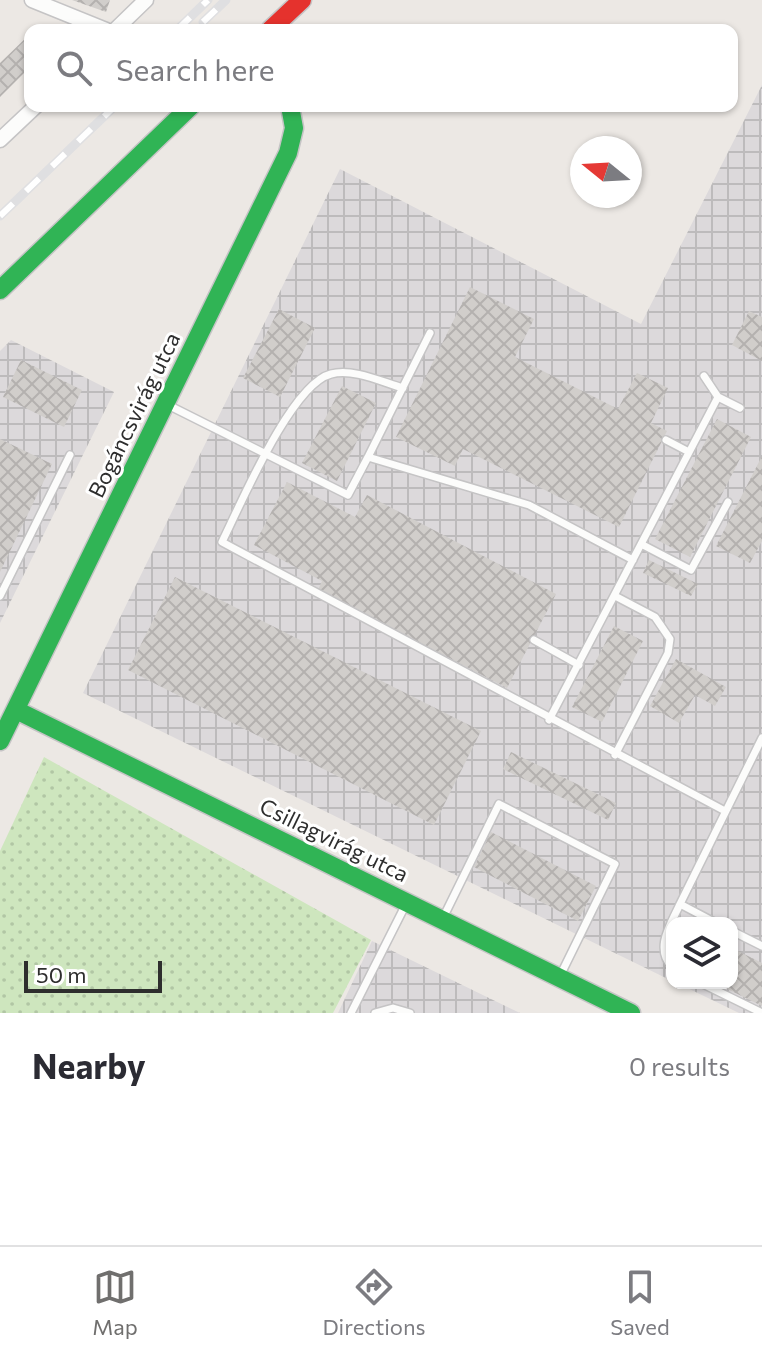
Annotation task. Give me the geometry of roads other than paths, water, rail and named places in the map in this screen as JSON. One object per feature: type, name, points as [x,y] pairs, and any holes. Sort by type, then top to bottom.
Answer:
[{"type":"street","points":[[32,0],[91,24]]},
{"type":"street","points":[[121,24],[146,0]]},
{"type":"street","points":[[276,24],[302,0]]},
{"type":"street","points":[[0,140],[30,112]]},
{"type":"street","points":[[0,290],[185,112]]},
{"type":"street","name":"Bogáncsvirág utca","points":[[0,741],[288,153],[294,128],[291,112]]},
{"type":"street","name":"Csillagvirág utca","points":[[16,710],[631,1013]]},
{"type":"lane","points":[[166,405],[348,495],[430,333]]},
{"type":"lane","points":[[403,388],[344,373],[320,378],[298,402],[265,454],[222,542],[549,720],[725,811]]},
{"type":"lane","points":[[704,376],[718,397],[740,408]]},
{"type":"lane","points":[[549,720],[718,397]]},
{"type":"lane","points":[[666,440],[689,452]]},
{"type":"lane","points":[[0,596],[70,455]]},
{"type":"lane","points":[[368,457],[529,505],[633,560]]},
{"type":"lane","points":[[641,544],[691,570],[728,502]]},
{"type":"lane","points":[[615,596],[655,617],[670,639],[668,653],[615,755]]},
{"type":"lane","points":[[534,640],[579,665]]},
{"type":"lane","points":[[675,917],[762,738]]},
{"type":"lane","points":[[442,920],[499,804],[615,864],[559,978]]},
{"type":"lane","points":[[351,1013],[407,902]]},
{"type":"lane","points":[[680,904],[705,917]]},
{"type":"lane","points":[[738,934],[762,946]]},
{"type":"lane","points":[[666,939],[666,961]]},
{"type":"lane","points":[[713,989],[762,1013]]},
{"type":"lane","points":[[375,1013],[393,1008],[410,1013]]},
{"type":"railway","points":[[183,24],[208,0]]},
{"type":"railway","points":[[203,22],[226,0]]},
{"type":"railway","points":[[0,216],[109,112]]}]
